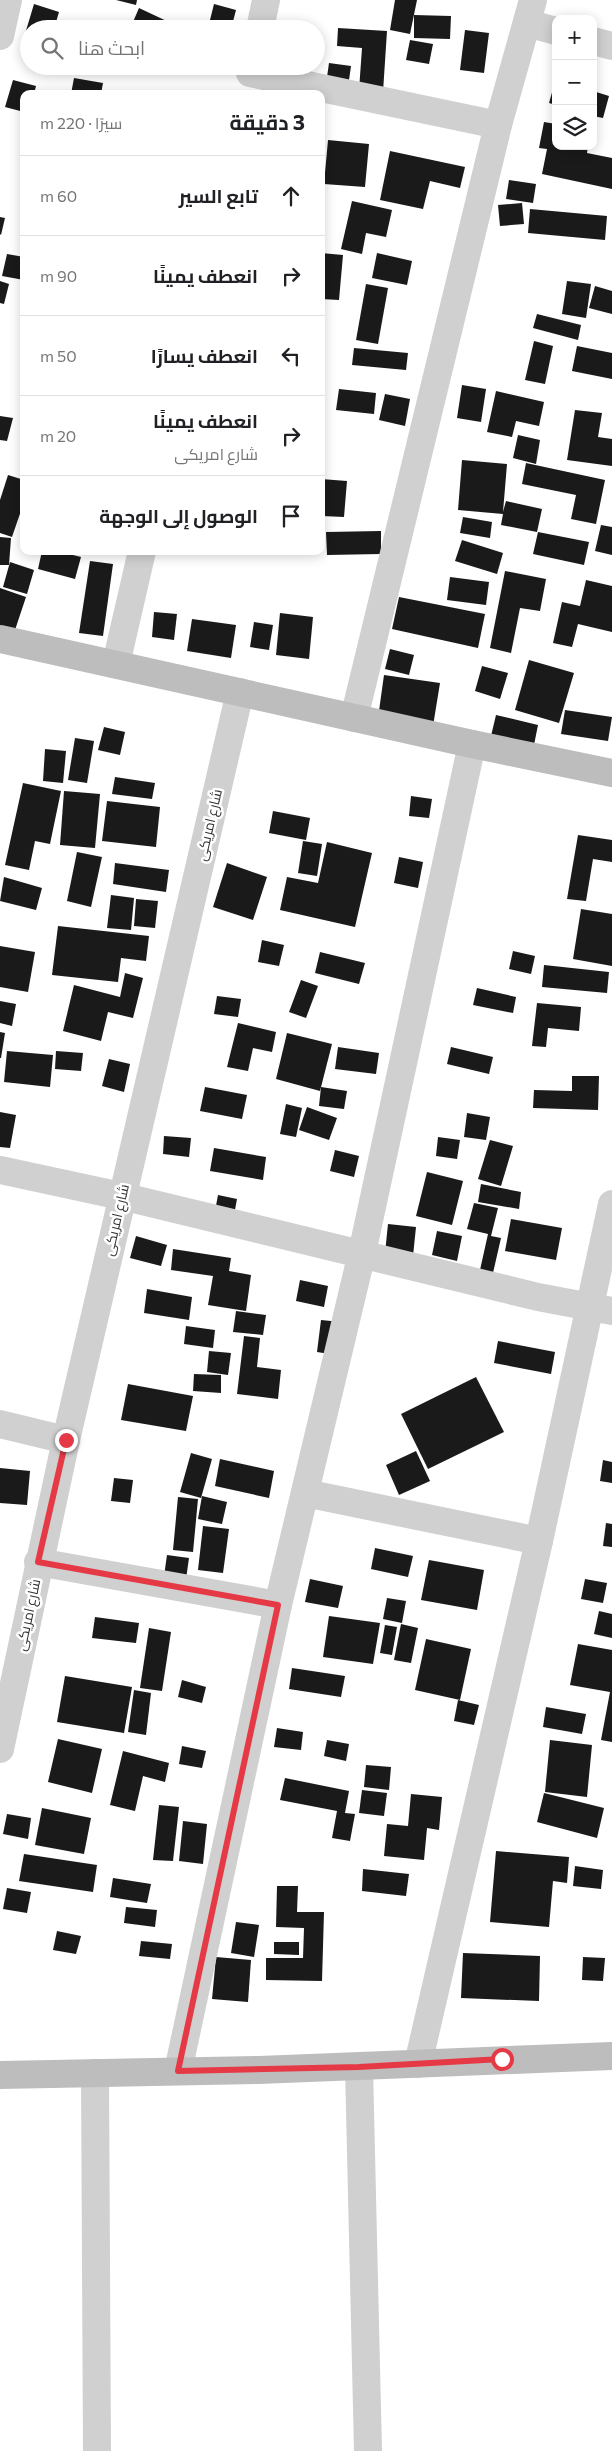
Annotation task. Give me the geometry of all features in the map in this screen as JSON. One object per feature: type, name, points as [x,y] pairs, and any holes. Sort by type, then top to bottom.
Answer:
[{"type":"street","points":[[262,20],[266,0]]},
{"type":"street","points":[[354,718],[498,125],[530,12],[552,28]]},
{"type":"street","points":[[597,42],[612,46]]},
{"type":"street","points":[[249,78],[313,90]]},
{"type":"street","points":[[325,92],[498,125]]},
{"type":"street","points":[[116,664],[141,555]]},
{"type":"street","points":[[1,643],[116,664],[472,744],[611,769]]},
{"type":"street","name":"شارع امريكى","points":[[0,1748],[38,1562],[121,1196],[240,692]]},
{"type":"street","points":[[178,2071],[278,1605],[362,1253],[472,744]]},
{"type":"street","points":[[0,1170],[121,1196],[538,1297],[600,1309]]},
{"type":"street","points":[[418,2064],[539,1541],[600,1309],[612,1204]]},
{"type":"street","points":[[0,1424],[66,1440]]},
{"type":"street","points":[[305,1493],[539,1541]]},
{"type":"street","points":[[38,1562],[278,1605]]},
{"type":"street","points":[[0,2074],[359,2067],[612,2056]]},
{"type":"street","points":[[359,2067],[368,2451]]},
{"type":"street","points":[[95,2073],[97,2451]]},
{"type":"building","points":[[116,0],[137,0],[136,5]]},
{"type":"building","points":[[395,0],[417,0],[410,34],[390,30]]},
{"type":"building","points":[[34,4],[59,12],[57,20],[29,20]]},
{"type":"building","points":[[214,4],[236,10],[233,20],[210,20]]},
{"type":"building","points":[[139,8],[164,20],[134,20]]},
{"type":"building","points":[[414,15],[451,16],[450,39],[414,38]]},
{"type":"building","points":[[338,28],[387,31],[383,92],[359,90],[362,48],[337,46]]},
{"type":"building","points":[[465,30],[489,33],[484,73],[460,70]]},
{"type":"building","points":[[410,40],[433,44],[429,64],[406,60]]},
{"type":"building","points":[[329,63],[351,66],[348,87],[326,84]]},
{"type":"building","points":[[74,78],[103,83],[102,90],[72,90]]},
{"type":"building","points":[[13,80],[36,86],[35,90],[20,90],[20,111],[5,107]]},
{"type":"building","points":[[552,92],[552,104],[549,103]]},
{"type":"building","points":[[597,92],[609,96],[603,118],[597,117]]},
{"type":"building","points":[[544,122],[552,123],[552,150],[587,150],[587,153],[612,158],[612,189],[542,174],[547,149],[539,148]]},
{"type":"building","points":[[328,140],[369,144],[365,187],[325,184]]},
{"type":"building","points":[[390,151],[465,167],[460,188],[430,181],[423,209],[380,200]]},
{"type":"building","points":[[509,180],[536,184],[533,203],[506,199]]},
{"type":"building","points":[[352,201],[392,210],[386,237],[366,233],[362,254],[341,249]]},
{"type":"building","points":[[522,203],[524,224],[500,226],[498,205]]},
{"type":"building","points":[[530,209],[607,216],[605,240],[528,233]]},
{"type":"building","points":[[0,217],[5,218],[1,235],[0,234]]},
{"type":"building","points":[[325,253],[343,255],[339,300],[325,299]]},
{"type":"building","points":[[377,253],[412,261],[407,285],[372,278]]},
{"type":"building","points":[[7,254],[20,256],[20,279],[2,276]]},
{"type":"building","points":[[0,281],[9,284],[4,304],[0,303]]},
{"type":"building","points":[[567,281],[591,284],[586,318],[562,314]]},
{"type":"building","points":[[366,284],[388,288],[378,344],[356,340]]},
{"type":"building","points":[[595,286],[612,291],[612,314],[589,308]]},
{"type":"building","points":[[537,314],[581,325],[578,340],[533,328]]},
{"type":"building","points":[[534,341],[553,346],[545,384],[525,380]]},
{"type":"building","points":[[577,346],[612,353],[612,379],[572,371]]},
{"type":"building","points":[[354,348],[408,353],[406,370],[352,365]]},
{"type":"building","points":[[462,385],[486,389],[481,422],[457,418]]},
{"type":"building","points":[[339,389],[376,393],[374,414],[336,410]]},
{"type":"building","points":[[496,391],[544,402],[539,426],[516,421],[512,437],[487,432]]},
{"type":"building","points":[[385,394],[410,399],[405,426],[379,420]]},
{"type":"building","points":[[575,410],[602,413],[598,437],[612,439],[612,466],[567,460]]},
{"type":"building","points":[[0,416],[13,418],[7,441],[0,440]]},
{"type":"building","points":[[518,435],[540,440],[536,464],[513,458]]},
{"type":"building","points":[[462,460],[507,464],[503,512],[506,501],[542,509],[537,532],[501,525],[503,514],[458,510]]},
{"type":"building","points":[[526,463],[605,480],[596,524],[571,519],[576,495],[522,484]]},
{"type":"building","points":[[8,475],[20,479],[20,514],[12,537],[0,533],[0,500]]},
{"type":"building","points":[[325,479],[347,481],[344,517],[325,516]]},
{"type":"building","points":[[463,517],[492,522],[490,538],[460,533]]},
{"type":"building","points":[[601,525],[612,527],[612,555],[595,551]]},
{"type":"building","points":[[381,531],[381,554],[327,555],[326,532]]},
{"type":"building","points":[[538,532],[589,542],[584,565],[533,554]]},
{"type":"building","points":[[0,537],[11,538],[9,565],[0,565]]},
{"type":"building","points":[[462,540],[503,553],[497,574],[455,561]]},
{"type":"building","points":[[41,555],[73,555],[81,557],[75,579],[38,569]]},
{"type":"building","points":[[90,561],[113,564],[103,636],[79,633]]},
{"type":"building","points":[[10,562],[34,570],[27,594],[3,587]]},
{"type":"building","points":[[505,571],[546,579],[540,611],[520,608],[511,653],[490,648]]},
{"type":"building","points":[[450,577],[489,582],[486,605],[447,600]]},
{"type":"building","points":[[586,580],[612,586],[612,632],[578,624],[572,647],[553,643],[562,602],[580,606]]},
{"type":"building","points":[[0,588],[26,597],[13,636],[0,632]]},
{"type":"building","points":[[399,597],[485,614],[478,648],[392,629]]},
{"type":"building","points":[[154,612],[177,614],[174,640],[152,637]]},
{"type":"building","points":[[280,613],[313,617],[309,659],[276,655]]},
{"type":"building","points":[[192,619],[236,625],[231,658],[187,651]]},
{"type":"building","points":[[254,622],[273,625],[269,650],[250,647]]},
{"type":"building","points":[[390,649],[414,655],[409,675],[385,669]]},
{"type":"building","points":[[529,660],[574,673],[559,723],[515,710]]},
{"type":"building","points":[[482,666],[508,673],[500,699],[475,691]]},
{"type":"building","points":[[384,675],[440,683],[433,726],[378,718]]},
{"type":"building","points":[[565,710],[612,717],[608,741],[561,734]]},
{"type":"building","points":[[496,715],[538,725],[534,745],[491,736]]},
{"type":"building","points":[[104,727],[125,732],[120,755],[98,750]]},
{"type":"building","points":[[75,738],[94,741],[87,783],[68,780]]},
{"type":"building","points":[[45,749],[66,751],[63,783],[43,781]]},
{"type":"building","points":[[115,777],[155,783],[152,799],[112,794]]},
{"type":"building","points":[[23,783],[61,791],[50,844],[35,841],[29,870],[5,865]]},
{"type":"building","points":[[64,791],[100,794],[95,848],[60,845]]},
{"type":"building","points":[[411,796],[432,799],[429,818],[409,816]]},
{"type":"building","points":[[107,801],[160,807],[156,847],[102,841]]},
{"type":"building","points":[[273,811],[310,818],[306,840],[269,833]]},
{"type":"building","points":[[578,835],[612,840],[612,862],[593,859],[586,901],[567,899]]},
{"type":"building","points":[[303,841],[322,844],[317,876],[298,873]]},
{"type":"building","points":[[327,842],[372,853],[355,927],[280,910],[287,877],[318,883]]},
{"type":"building","points":[[77,852],[102,857],[91,907],[67,901]]},
{"type":"building","points":[[399,857],[423,862],[418,888],[394,883]]},
{"type":"building","points":[[115,863],[169,870],[166,892],[113,884]]},
{"type":"building","points":[[227,863],[267,877],[253,920],[213,907]]},
{"type":"building","points":[[4,877],[42,888],[36,910],[0,901]]},
{"type":"building","points":[[111,895],[134,898],[131,930],[107,928]]},
{"type":"building","points":[[136,899],[158,901],[155,928],[134,926]]},
{"type":"building","points":[[581,909],[612,914],[612,966],[573,959]]},
{"type":"building","points":[[58,926],[149,936],[146,961],[121,958],[118,982],[52,975]]},
{"type":"building","points":[[262,940],[284,945],[279,966],[258,962]]},
{"type":"building","points":[[0,946],[35,952],[28,992],[0,987]]},
{"type":"building","points":[[513,951],[535,956],[531,974],[509,969]]},
{"type":"building","points":[[320,952],[365,963],[359,984],[315,973]]},
{"type":"building","points":[[544,965],[609,972],[607,993],[542,987]]},
{"type":"building","points":[[125,973],[143,978],[133,1018],[108,1012],[101,1041],[63,1031],[74,985],[120,997]]},
{"type":"building","points":[[301,980],[318,986],[306,1018],[289,1012]]},
{"type":"building","points":[[477,988],[516,997],[513,1013],[473,1005]]},
{"type":"building","points":[[217,996],[241,999],[238,1017],[214,1014]]},
{"type":"building","points":[[0,1001],[16,1004],[12,1026],[0,1023]]},
{"type":"building","points":[[537,1003],[581,1007],[579,1031],[548,1028],[546,1047],[532,1046]]},
{"type":"building","points":[[238,1023],[276,1032],[272,1052],[253,1048],[248,1071],[227,1067]]},
{"type":"building","points":[[0,1032],[5,1033],[1,1058],[0,1058]]},
{"type":"building","points":[[287,1033],[332,1044],[320,1091],[276,1079]]},
{"type":"building","points":[[338,1047],[379,1053],[376,1074],[335,1069]]},
{"type":"building","points":[[451,1047],[493,1057],[489,1074],[447,1064]]},
{"type":"building","points":[[7,1051],[53,1055],[50,1087],[4,1082]]},
{"type":"building","points":[[56,1051],[83,1053],[81,1071],[55,1069]]},
{"type":"building","points":[[109,1059],[130,1064],[124,1092],[102,1086]]},
{"type":"building","points":[[572,1076],[599,1076],[598,1110],[533,1108],[534,1090],[572,1091]]},
{"type":"building","points":[[205,1087],[247,1095],[242,1119],[200,1111]]},
{"type":"building","points":[[321,1087],[347,1091],[344,1109],[319,1106]]},
{"type":"building","points":[[286,1104],[302,1108],[296,1137],[280,1134]]},
{"type":"building","points":[[307,1107],[337,1118],[329,1140],[299,1130]]},
{"type":"building","points":[[0,1112],[16,1115],[10,1148],[0,1147]]},
{"type":"building","points":[[467,1113],[490,1117],[486,1140],[464,1137]]},
{"type":"building","points":[[164,1136],[191,1138],[189,1157],[163,1154]]},
{"type":"building","points":[[438,1137],[460,1140],[457,1159],[436,1156]]},
{"type":"building","points":[[490,1140],[513,1146],[501,1186],[478,1179]]},
{"type":"building","points":[[214,1148],[266,1157],[263,1180],[210,1171]]},
{"type":"building","points":[[335,1150],[359,1156],[354,1177],[330,1171]]},
{"type":"building","points":[[427,1172],[463,1181],[452,1225],[416,1216]]},
{"type":"building","points":[[481,1184],[521,1192],[519,1209],[478,1202]]},
{"type":"building","points":[[218,1195],[237,1199],[233,1220],[214,1216]]},
{"type":"building","points":[[474,1203],[498,1208],[491,1236],[501,1238],[493,1273],[480,1270],[488,1234],[467,1229]]},
{"type":"building","points":[[511,1219],[562,1228],[556,1260],[505,1251]]},
{"type":"building","points":[[388,1224],[416,1227],[413,1256],[385,1253]]},
{"type":"building","points":[[437,1231],[462,1236],[457,1261],[432,1255]]},
{"type":"building","points":[[136,1236],[167,1245],[161,1266],[130,1258]]},
{"type":"building","points":[[173,1249],[231,1258],[229,1271],[251,1275],[246,1311],[208,1305],[213,1276],[171,1270]]},
{"type":"building","points":[[300,1280],[328,1286],[324,1307],[296,1301]]},
{"type":"building","points":[[147,1289],[192,1297],[189,1320],[144,1313]]},
{"type":"building","points":[[236,1311],[266,1315],[263,1335],[233,1332]]},
{"type":"building","points":[[321,1320],[341,1322],[336,1355],[317,1352]]},
{"type":"building","points":[[186,1326],[215,1330],[213,1348],[184,1344]]},
{"type":"building","points":[[244,1336],[260,1338],[257,1367],[281,1370],[278,1399],[237,1394]]},
{"type":"building","points":[[498,1341],[555,1352],[551,1374],[494,1363]]},
{"type":"building","points":[[209,1351],[231,1353],[228,1375],[207,1372]]},
{"type":"building","points":[[194,1374],[221,1375],[221,1393],[193,1391]]},
{"type":"building","points":[[476,1377],[504,1432],[428,1469],[401,1414]]},
{"type":"building","points":[[128,1384],[193,1396],[186,1431],[121,1420]]},
{"type":"building","points":[[416,1451],[430,1481],[399,1495],[386,1465]]},
{"type":"building","points":[[191,1453],[212,1459],[201,1498],[180,1492]]},
{"type":"building","points":[[220,1459],[274,1471],[269,1498],[215,1486]]},
{"type":"building","points":[[603,1460],[612,1462],[612,1483],[600,1481]]},
{"type":"building","points":[[0,1468],[30,1471],[27,1505],[0,1503]]},
{"type":"building","points":[[114,1478],[133,1480],[130,1503],[111,1501]]},
{"type":"building","points":[[202,1496],[227,1502],[222,1524],[198,1519]]},
{"type":"building","points":[[178,1497],[198,1499],[193,1552],[173,1550]]},
{"type":"building","points":[[606,1523],[612,1524],[612,1547],[603,1546]]},
{"type":"building","points":[[203,1526],[229,1529],[223,1573],[198,1570]]},
{"type":"building","points":[[375,1548],[413,1556],[408,1577],[371,1569]]},
{"type":"building","points":[[167,1555],[189,1558],[185,1586],[163,1583]]},
{"type":"building","points":[[429,1560],[484,1570],[477,1610],[421,1600]]},
{"type":"building","points":[[310,1579],[343,1586],[338,1608],[305,1602]]},
{"type":"building","points":[[585,1579],[607,1583],[603,1603],[581,1599]]},
{"type":"building","points":[[387,1598],[406,1601],[402,1623],[383,1619]]},
{"type":"building","points":[[599,1611],[612,1614],[612,1638],[594,1634]]},
{"type":"building","points":[[329,1616],[380,1623],[373,1664],[323,1657]]},
{"type":"building","points":[[95,1617],[139,1623],[136,1643],[92,1638]]},
{"type":"building","points":[[401,1624],[418,1628],[411,1663],[394,1660]]},
{"type":"building","points":[[385,1625],[397,1627],[392,1655],[380,1653]]},
{"type":"building","points":[[149,1628],[171,1632],[162,1691],[140,1688]]},
{"type":"building","points":[[426,1639],[471,1649],[460,1700],[415,1690]]},
{"type":"building","points":[[578,1644],[612,1650],[612,1742],[601,1740],[610,1692],[570,1685]]},
{"type":"building","points":[[292,1668],[345,1676],[341,1697],[289,1689]]},
{"type":"building","points":[[65,1676],[132,1687],[124,1733],[57,1722]]},
{"type":"building","points":[[182,1680],[206,1687],[202,1703],[178,1697]]},
{"type":"building","points":[[134,1690],[151,1693],[146,1735],[128,1732]]},
{"type":"building","points":[[458,1700],[479,1705],[474,1725],[454,1721]]},
{"type":"building","points":[[546,1707],[586,1714],[582,1734],[543,1727]]},
{"type":"building","points":[[277,1728],[303,1732],[301,1750],[274,1747]]},
{"type":"building","points":[[58,1739],[102,1749],[92,1793],[48,1782]]},
{"type":"building","points":[[327,1740],[349,1744],[346,1761],[324,1756]]},
{"type":"building","points":[[550,1740],[592,1745],[587,1797],[545,1792]]},
{"type":"building","points":[[182,1746],[206,1751],[202,1768],[179,1764]]},
{"type":"building","points":[[123,1751],[169,1763],[165,1782],[143,1776],[135,1811],[110,1805]]},
{"type":"building","points":[[366,1765],[391,1767],[389,1790],[364,1787]]},
{"type":"building","points":[[285,1778],[349,1791],[345,1813],[355,1814],[350,1841],[332,1838],[337,1811],[280,1800]]},
{"type":"building","points":[[362,1790],[387,1793],[384,1816],[359,1813]]},
{"type":"building","points":[[544,1793],[604,1808],[597,1838],[537,1822]]},
{"type":"building","points":[[411,1794],[442,1797],[439,1830],[427,1828],[424,1860],[384,1856],[387,1824],[408,1826]]},
{"type":"building","points":[[159,1805],[179,1807],[173,1861],[153,1860]]},
{"type":"building","points":[[42,1808],[91,1818],[84,1854],[35,1845]]},
{"type":"building","points":[[7,1814],[31,1818],[28,1839],[3,1834]]},
{"type":"building","points":[[183,1821],[207,1824],[203,1864],[179,1861]]},
{"type":"building","points":[[496,1851],[569,1857],[567,1883],[553,1881],[549,1927],[490,1922]]},
{"type":"building","points":[[24,1854],[97,1865],[93,1892],[19,1881]]},
{"type":"building","points":[[575,1866],[603,1870],[601,1889],[573,1886]]},
{"type":"building","points":[[363,1869],[409,1874],[406,1896],[362,1891]]},
{"type":"building","points":[[113,1878],[151,1884],[147,1903],[110,1897]]},
{"type":"building","points":[[277,1886],[298,1886],[297,1912],[324,1912],[322,1981],[266,1980],[266,1958],[303,1958],[304,1928],[276,1927]]},
{"type":"building","points":[[7,1888],[31,1892],[27,1913],[3,1909]]},
{"type":"building","points":[[126,1907],[157,1910],[155,1927],[124,1923]]},
{"type":"building","points":[[236,1922],[259,1925],[254,1957],[231,1953]]},
{"type":"building","points":[[57,1931],[81,1936],[76,1954],[53,1950]]},
{"type":"building","points":[[141,1941],[172,1944],[170,1959],[139,1956]]},
{"type":"building","points":[[274,1942],[299,1942],[299,1955],[274,1954]]},
{"type":"building","points":[[463,1953],[540,1956],[539,2001],[461,1998]]},
{"type":"building","points":[[216,1957],[251,1960],[248,2002],[212,1999]]},
{"type":"building","points":[[583,1957],[605,1958],[603,1981],[582,1980]]},
{"type":"route","points":[[66,1440],[38,1562],[278,1605],[178,2071],[359,2067],[502,2059]]}]
